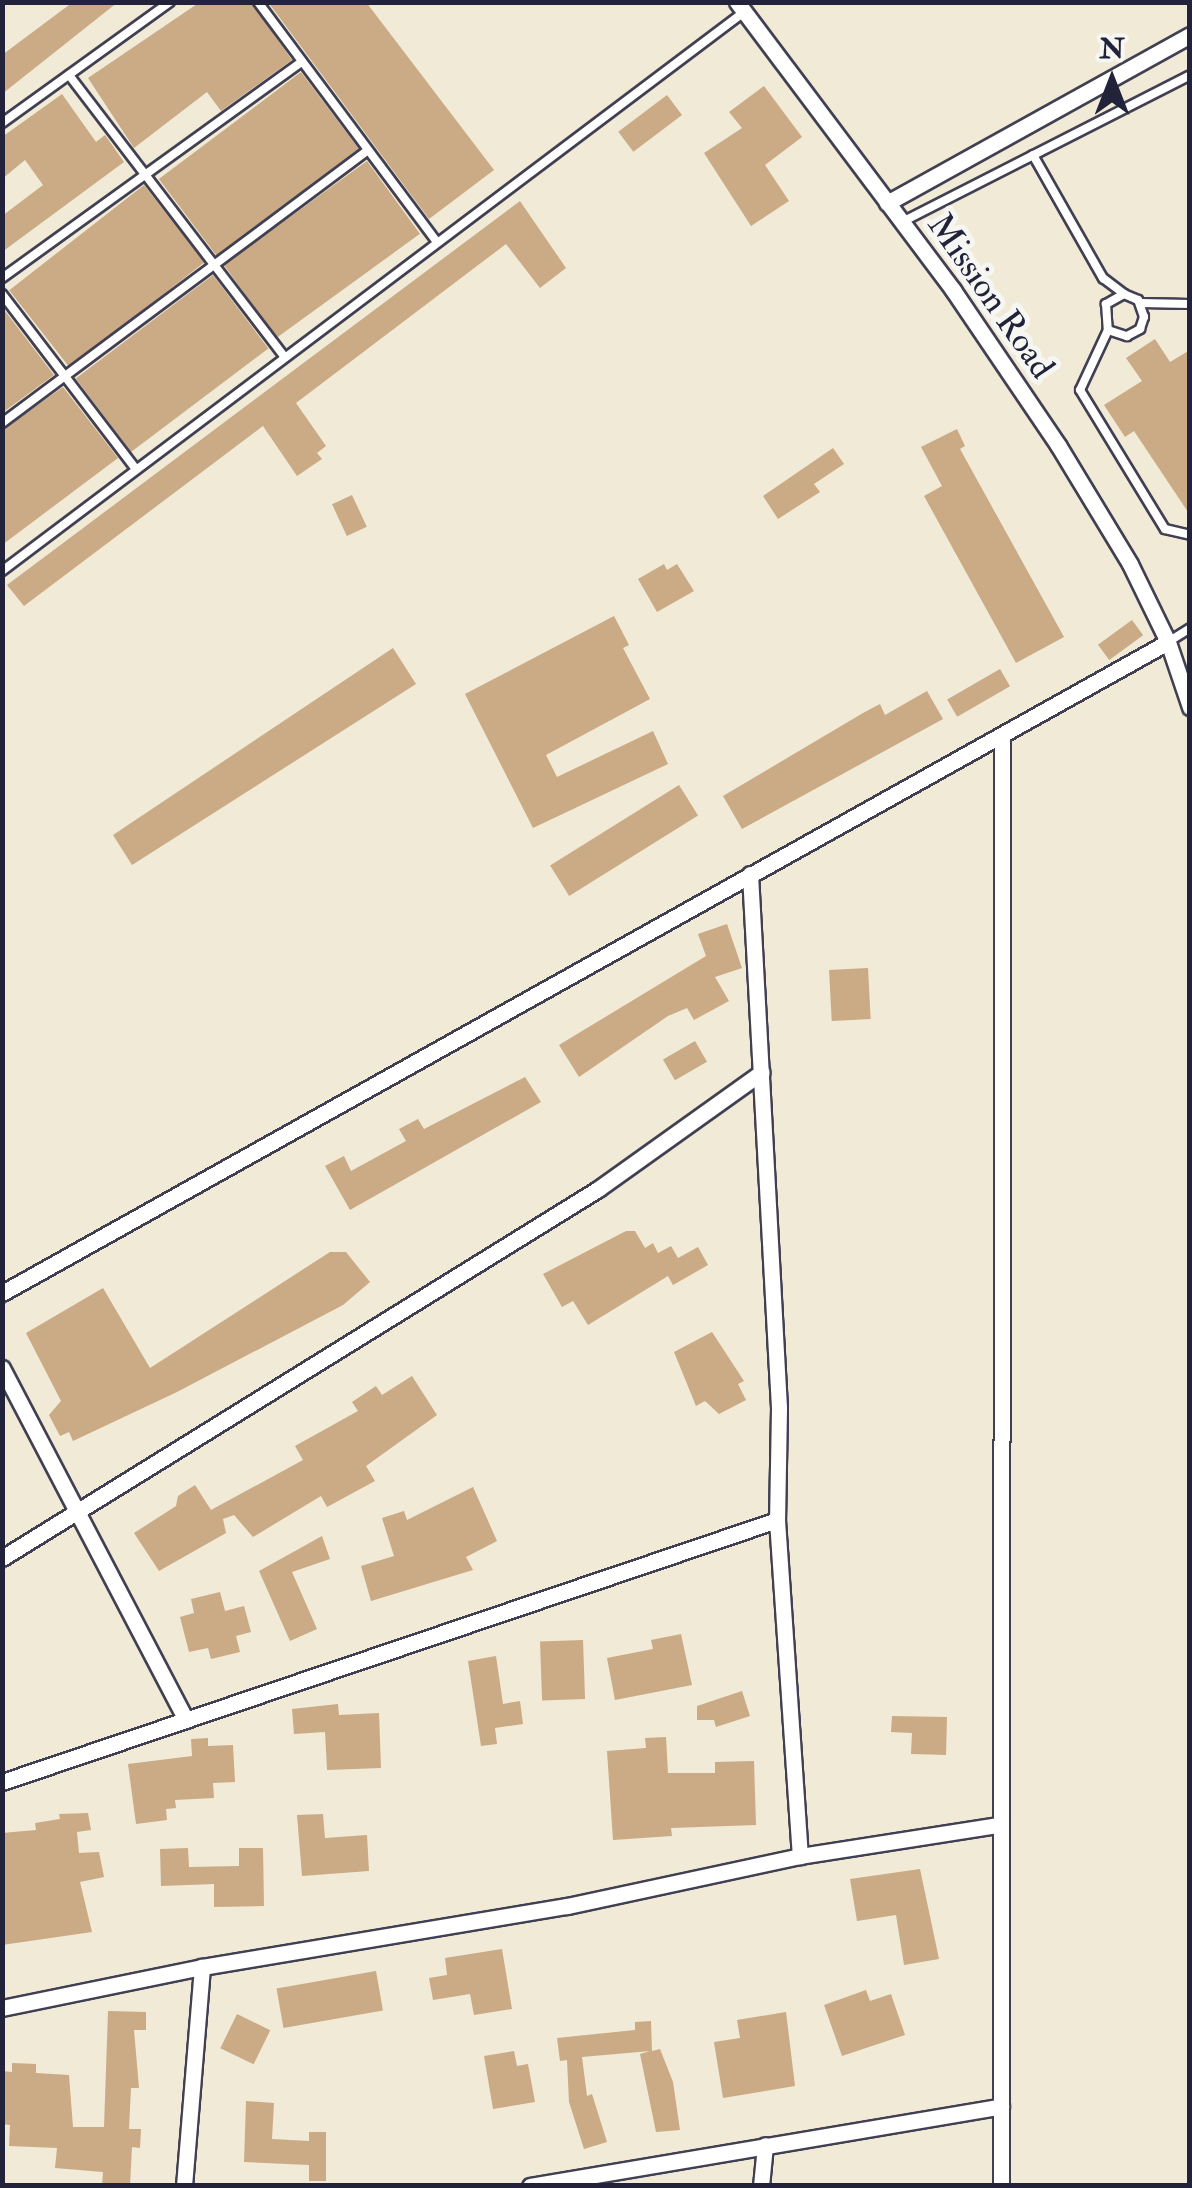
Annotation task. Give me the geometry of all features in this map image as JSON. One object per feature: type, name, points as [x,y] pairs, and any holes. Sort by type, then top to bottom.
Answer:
[{"type":"street","name":"Mission Road","points":[[741,7],[902,222],[1058,445],[1168,642],[1190,707]]},
{"type":"street","points":[[888,203],[1190,35]]},
{"type":"street","points":[[2,1293],[750,874],[1002,739],[1168,642]]},
{"type":"street","points":[[1001,2186],[998,1825],[1002,739]]},
{"type":"street","points":[[750,874],[778,1408],[777,1520],[800,1856]]},
{"type":"street","points":[[2,1558],[598,1189],[762,1072]]},
{"type":"street","points":[[2,1368],[186,1720]]},
{"type":"street","points":[[2,1782],[777,1520]]},
{"type":"street","points":[[2,2008],[202,1967],[567,1906],[800,1856],[998,1825]]},
{"type":"street","points":[[184,2186],[202,1967]]},
{"type":"street","points":[[530,2186],[1001,2106]]},
{"type":"street","points":[[761,2186],[765,2145]]},
{"type":"lane","points":[[2,123],[170,2]]},
{"type":"lane","points":[[258,2],[436,241]]},
{"type":"lane","points":[[2,572],[741,7]]},
{"type":"lane","points":[[2,278],[142,172],[302,62]]},
{"type":"lane","points":[[69,74],[284,356]]},
{"type":"lane","points":[[902,222],[1190,75]]},
{"type":"lane","points":[[2,423],[367,151]]},
{"type":"lane","points":[[1033,155],[1103,278],[1140,303],[1190,304]]},
{"type":"lane","points":[[1103,278],[1108,330],[1080,390],[1165,529],[1190,535]]},
{"type":"lane","points":[[2,294],[136,469]]},
{"type":"lane","points":[[1106,304],[1124,294]]},
{"type":"lane","points":[[1108,330],[1134,334],[1144,316],[1140,303]]},
{"type":"lane","points":[[1168,642],[1190,628]]},
{"type":"building","points":[[73,2],[118,2],[2,94],[2,55]]},
{"type":"building","points":[[200,2],[251,2],[292,60],[221,111],[207,92],[134,148],[88,78]]},
{"type":"building","points":[[268,2],[366,2],[494,170],[429,219]]},
{"type":"building","points":[[301,72],[359,149],[217,256],[159,179]]},
{"type":"building","points":[[764,86],[802,137],[765,165],[789,201],[751,226],[704,153],[742,128],[729,112]]},
{"type":"building","points":[[62,94],[96,142],[105,135],[124,162],[2,252],[2,216],[43,185],[25,160],[2,179],[2,137]]},
{"type":"building","points":[[667,95],[682,115],[633,152],[618,132]]},
{"type":"building","points":[[367,161],[420,234],[277,338],[224,265]]},
{"type":"building","points":[[144,185],[204,262],[70,368],[9,290]]},
{"type":"building","points":[[520,201],[566,268],[540,288],[506,244],[296,403],[326,446],[317,453],[322,459],[297,476],[263,426],[24,606],[7,585]]},
{"type":"building","points":[[213,275],[268,348],[131,452],[76,379]]},
{"type":"building","points":[[2,307],[54,375],[2,413]]},
{"type":"building","points":[[1155,339],[1170,362],[1190,350],[1190,515],[1134,431],[1125,437],[1104,405],[1142,381],[1126,358]]},
{"type":"building","points":[[63,387],[118,458],[2,545],[2,430]]},
{"type":"building","points":[[957,429],[965,446],[960,449],[1064,637],[1016,663],[924,496],[942,486],[921,447]]},
{"type":"building","points":[[833,448],[844,464],[814,484],[820,492],[778,519],[763,496]]},
{"type":"building","points":[[352,495],[367,527],[347,536],[332,504]]},
{"type":"building","points":[[664,564],[667,570],[677,564],[694,591],[657,612],[638,579]]},
{"type":"building","points":[[614,616],[629,645],[623,648],[650,699],[546,755],[557,777],[653,731],[668,764],[533,828],[465,694]]},
{"type":"building","points":[[1132,620],[1143,635],[1109,660],[1098,645]]},
{"type":"building","points":[[393,648],[416,684],[132,865],[113,835]]},
{"type":"building","points":[[1000,669],[1010,686],[957,717],[947,700]]},
{"type":"building","points":[[927,691],[943,719],[742,829],[723,796],[880,704],[885,715]]},
{"type":"building","points":[[679,785],[698,816],[569,896],[550,866]]},
{"type":"building","points":[[727,924],[742,968],[715,977],[729,1001],[694,1020],[687,1008],[668,1016],[579,1077],[559,1045],[706,956],[698,934]]},
{"type":"building","points":[[868,968],[871,1019],[832,1021],[829,970]]},
{"type":"building","points":[[695,1041],[707,1062],[675,1080],[663,1060]]},
{"type":"building","points":[[525,1077],[541,1102],[350,1210],[325,1166],[344,1156],[351,1171],[406,1141],[399,1129],[418,1119],[424,1129]]},
{"type":"building","points":[[626,1231],[635,1231],[645,1248],[653,1243],[658,1253],[671,1246],[678,1258],[698,1247],[708,1265],[673,1285],[668,1276],[588,1325],[573,1301],[562,1307],[543,1274]]},
{"type":"building","points":[[330,1252],[346,1252],[370,1282],[343,1305],[177,1392],[73,1441],[69,1432],[60,1436],[49,1415],[61,1401],[26,1333],[103,1288],[150,1368]]},
{"type":"building","points":[[712,1332],[744,1381],[738,1384],[746,1400],[719,1414],[705,1401],[696,1406],[674,1352]]},
{"type":"building","points":[[412,1376],[437,1415],[366,1466],[375,1481],[327,1507],[321,1496],[253,1537],[234,1515],[223,1519],[226,1533],[159,1571],[134,1533],[176,1506],[178,1496],[195,1485],[211,1510],[303,1460],[295,1446],[358,1411],[352,1402],[376,1386],[382,1395]]},
{"type":"building","points":[[473,1487],[497,1541],[466,1557],[473,1570],[371,1601],[361,1566],[394,1556],[382,1518],[404,1511],[407,1520]]},
{"type":"building","points":[[322,1536],[330,1559],[292,1572],[317,1629],[290,1641],[259,1571]]},
{"type":"building","points":[[220,1592],[225,1611],[244,1606],[251,1632],[236,1636],[240,1652],[211,1659],[208,1648],[189,1652],[180,1617],[194,1613],[191,1599]]},
{"type":"building","points":[[681,1634],[692,1685],[615,1700],[607,1658],[653,1649],[651,1640]]},
{"type":"building","points":[[583,1640],[585,1699],[542,1700],[540,1642]]},
{"type":"building","points":[[496,1656],[503,1704],[520,1701],[523,1724],[495,1728],[497,1744],[481,1746],[468,1661]]},
{"type":"building","points":[[742,1691],[750,1716],[716,1727],[714,1720],[697,1720],[697,1706]]},
{"type":"building","points":[[338,1704],[339,1715],[379,1713],[381,1768],[327,1770],[325,1732],[294,1734],[292,1709]]},
{"type":"building","points":[[892,1716],[947,1717],[946,1755],[911,1754],[912,1733],[891,1732]]},
{"type":"building","points":[[666,1737],[668,1773],[715,1773],[715,1762],[754,1761],[756,1825],[671,1828],[672,1836],[613,1840],[607,1751],[646,1748],[645,1738]]},
{"type":"building","points":[[208,1738],[208,1746],[233,1745],[235,1782],[213,1783],[214,1798],[175,1800],[176,1808],[166,1809],[167,1820],[136,1824],[128,1764],[192,1756],[191,1739]]},
{"type":"building","points":[[88,1813],[91,1830],[77,1832],[79,1853],[99,1852],[104,1877],[80,1882],[92,1932],[2,1945],[2,1833],[36,1830],[35,1823],[60,1819],[59,1814]]},
{"type":"building","points":[[323,1814],[325,1838],[367,1835],[369,1871],[302,1876],[297,1815]]},
{"type":"building","points":[[188,1848],[189,1867],[239,1866],[239,1848],[263,1848],[264,1906],[214,1907],[214,1884],[161,1886],[160,1849]]},
{"type":"building","points":[[920,1869],[939,1959],[904,1965],[896,1915],[857,1921],[850,1879]]},
{"type":"building","points":[[502,1949],[512,2009],[474,2015],[470,1994],[433,2000],[429,1978],[447,1975],[445,1958]]},
{"type":"building","points":[[376,1971],[383,2010],[283,2028],[277,1989]]},
{"type":"building","points":[[866,1990],[870,2001],[891,1994],[905,2035],[842,2056],[824,2005]]},
{"type":"building","points":[[108,2011],[146,2012],[146,2030],[134,2030],[139,2088],[131,2088],[129,2129],[141,2129],[140,2148],[132,2147],[130,2186],[102,2186],[103,2172],[55,2168],[57,2148],[9,2146],[10,2125],[2,2124],[2,2071],[12,2072],[12,2063],[36,2064],[36,2073],[69,2075],[73,2127],[104,2127]]},
{"type":"building","points":[[786,2012],[795,2086],[723,2098],[714,2042],[740,2038],[737,2020]]},
{"type":"building","points":[[237,2014],[270,2030],[254,2064],[220,2048]]},
{"type":"building","points":[[651,2021],[652,2051],[660,2049],[673,2082],[680,2130],[656,2132],[640,2054],[650,2051],[582,2057],[587,2096],[592,2094],[607,2142],[584,2149],[569,2102],[567,2060],[560,2061],[557,2038],[635,2030],[635,2022]]},
{"type":"building","points":[[514,2051],[517,2066],[528,2064],[535,2102],[493,2109],[484,2056]]},
{"type":"building","points":[[246,2101],[274,2103],[272,2139],[309,2141],[309,2132],[326,2132],[326,2181],[309,2181],[309,2165],[244,2162]]}]
